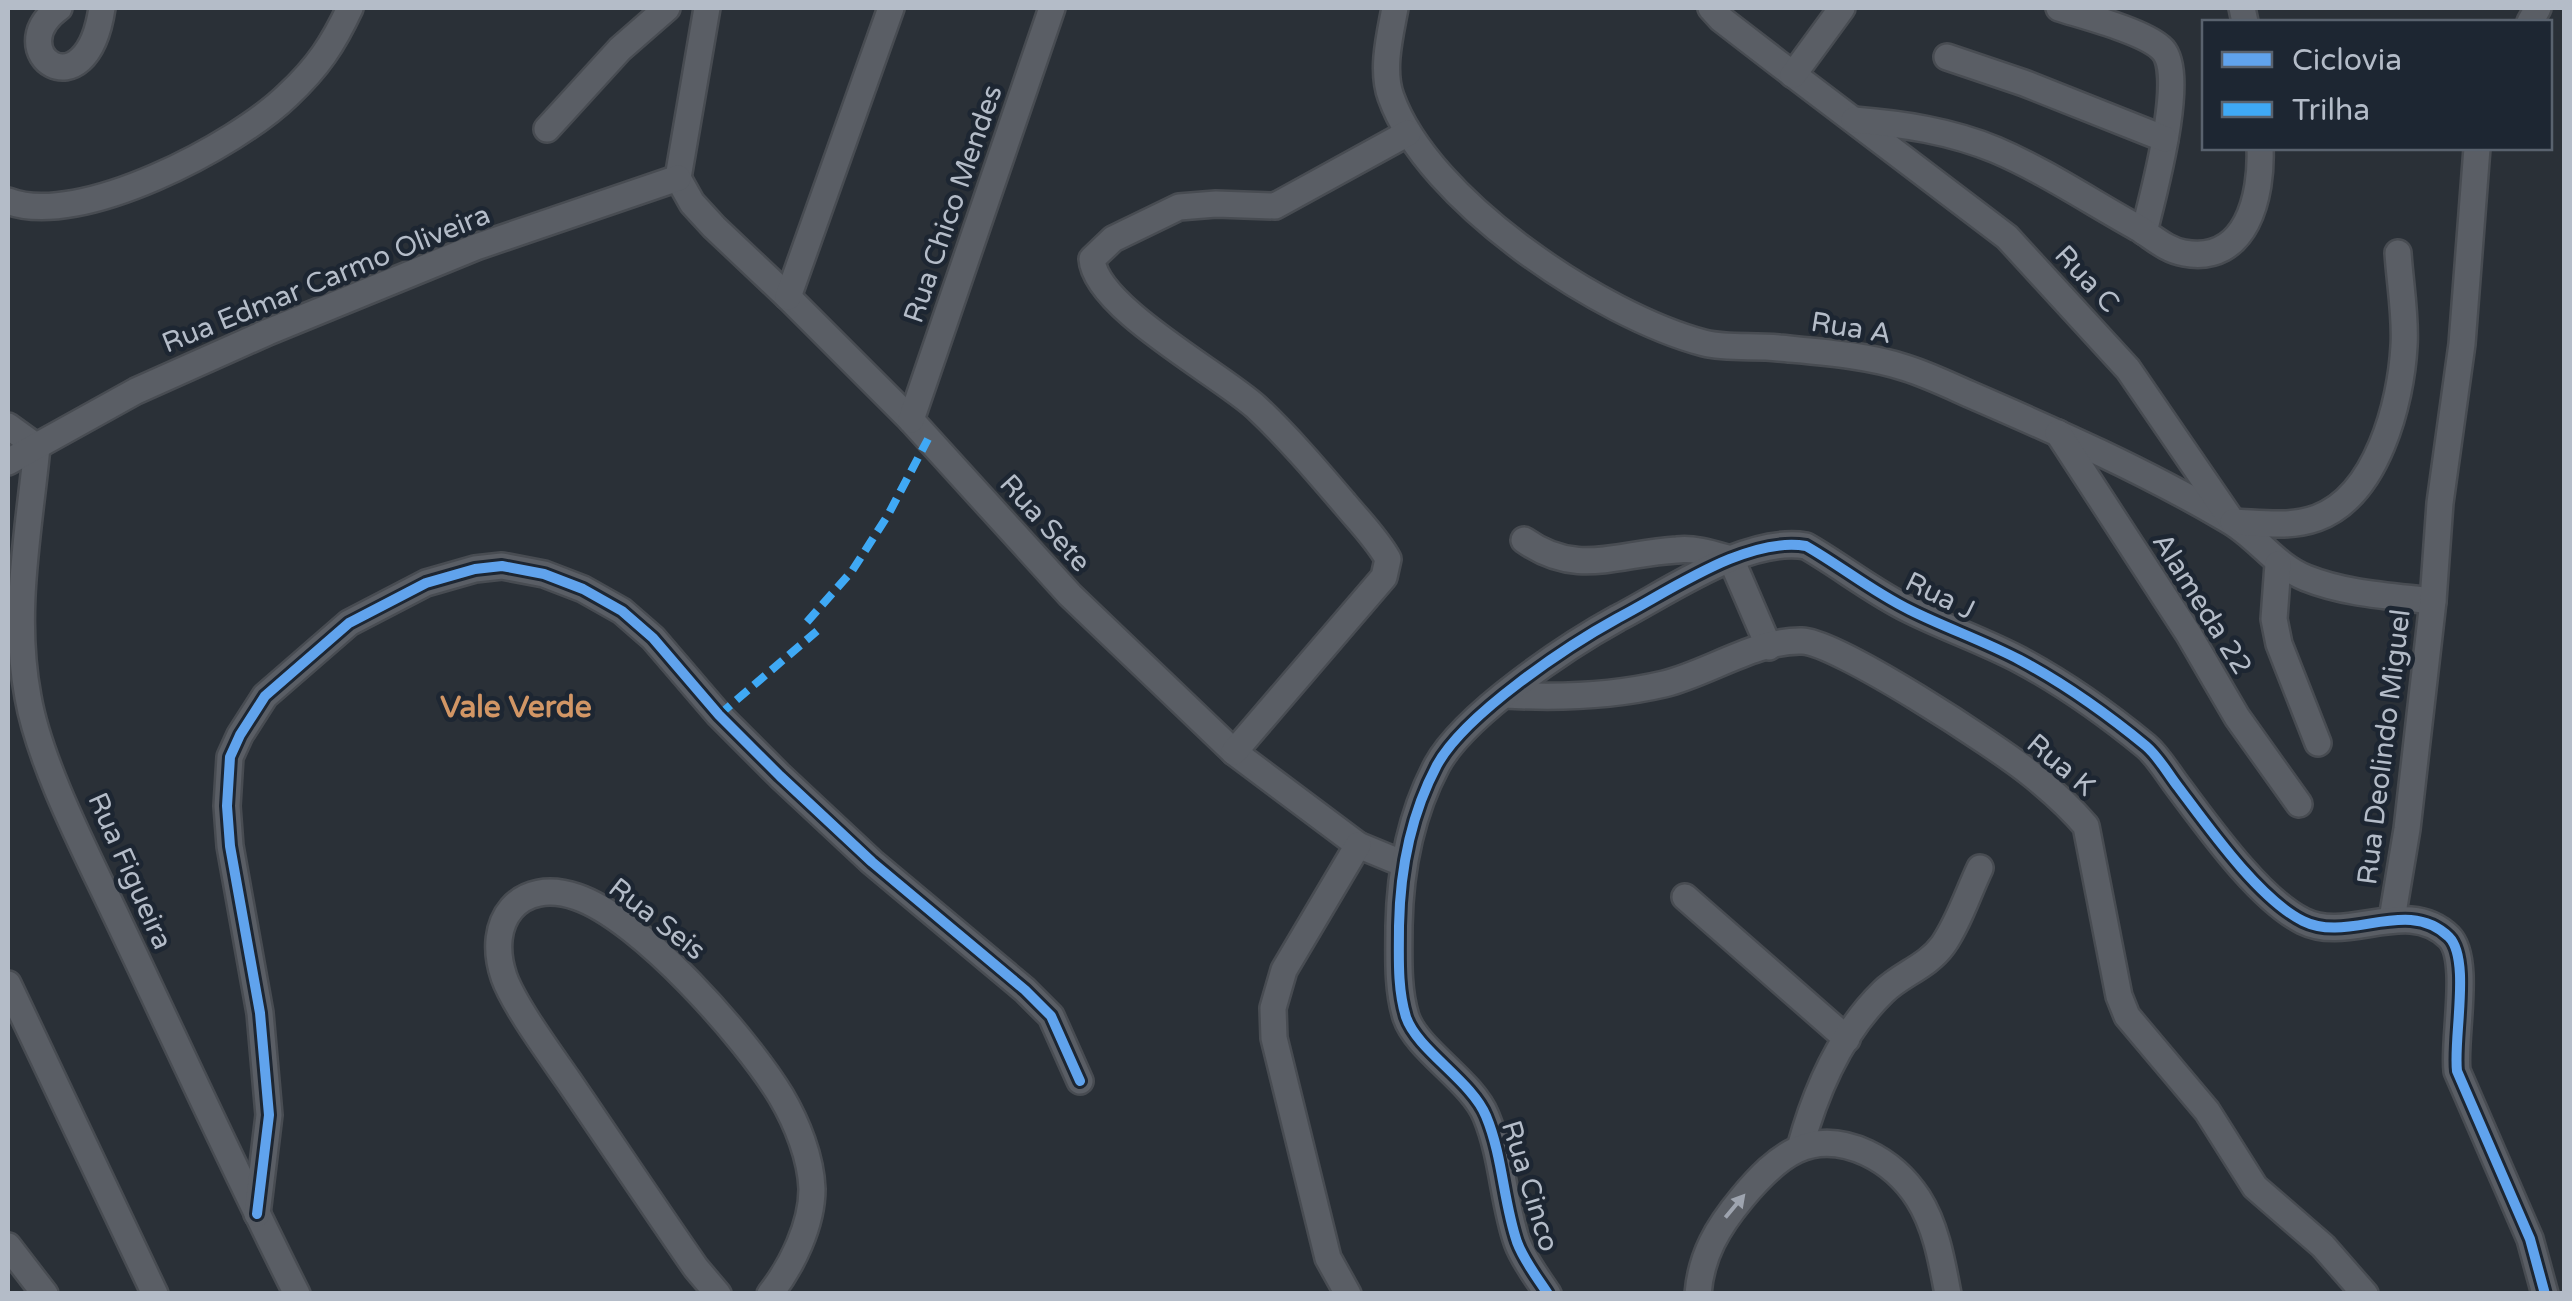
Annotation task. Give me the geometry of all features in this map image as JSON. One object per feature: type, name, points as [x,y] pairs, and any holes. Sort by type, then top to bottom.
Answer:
[{"type":"street","points":[[59,8],[43,21],[37,39],[41,59],[62,68],[82,60],[89,51],[102,8]]},
{"type":"street","points":[[8,201],[16,205],[64,206],[112,195],[175,168],[240,132],[287,97],[332,48],[350,8]]},
{"type":"street","points":[[547,129],[620,49],[668,8]]},
{"type":"street","points":[[678,178],[708,8]]},
{"type":"street","points":[[788,296],[891,8]]},
{"type":"street","name":"Rua Chico Mendes","points":[[911,420],[1052,8]]},
{"type":"street","name":"Rua A","points":[[1395,8],[1387,72],[1390,95],[1408,134],[1425,158],[1525,252],[1618,309],[1708,344],[1775,347],[1906,368],[2058,433],[2233,522],[2278,564],[2332,586],[2432,602]]},
{"type":"street","name":"Rua C","points":[[1711,8],[2006,237],[2128,368],[2233,522]]},
{"type":"street","points":[[1793,75],[1842,8]]},
{"type":"street","points":[[2059,8],[2113,26],[2165,50],[2169,60],[2171,87],[2165,140],[2144,232]]},
{"type":"street","points":[[1947,56],[2165,140]]},
{"type":"street","points":[[1851,120],[1914,125],[1994,150],[2026,164],[2166,248],[2198,255],[2230,246],[2241,234],[2257,195],[2260,150]]},
{"type":"street","points":[[1234,752],[1384,577],[1388,558],[1301,452],[1252,403],[1122,306],[1094,270],[1092,258],[1113,240],[1179,207],[1275,206],[1408,134]]},
{"type":"street","name":"Rua Deolindo Miguel","points":[[2477,150],[2462,344],[2440,502],[2407,829],[2392,919],[2438,930],[2456,947],[2460,967],[2454,1052],[2457,1071],[2530,1239],[2545,1294]]},
{"type":"street","name":"Rua Sete","points":[[678,178],[714,228],[911,420],[1070,596],[1234,752],[1358,846],[1404,864]]},
{"type":"street","name":"Rua Edmar Carmo Oliveira","points":[[8,462],[136,391],[286,324],[476,246],[678,178]]},
{"type":"street","points":[[2233,522],[2291,524],[2321,517],[2346,499],[2365,478],[2396,406],[2404,346],[2398,253]]},
{"type":"street","points":[[8,426],[37,446]]},
{"type":"street","name":"Alameda 22","points":[[2058,433],[2188,633],[2238,718],[2299,804]]},
{"type":"street","name":"Rua Figueira","points":[[37,446],[22,568],[22,642],[28,698],[51,769],[96,871],[296,1294]]},
{"type":"street","points":[[1524,540],[1544,554],[1570,562],[1689,549],[1731,559],[1769,646]]},
{"type":"street","name":"Rua J","points":[[1438,762],[1458,737],[1566,648],[1731,559],[1774,544],[1806,546],[1907,608],[2022,661],[2093,704],[2150,750],[2262,890],[2304,922],[2324,928],[2348,928],[2392,919]]},
{"type":"street","points":[[2278,564],[2274,619],[2279,644],[2318,742]]},
{"type":"street","points":[[257,1214],[269,1114],[260,1014],[230,846],[230,757],[265,696],[348,624],[426,583],[475,569],[502,566],[544,574],[583,589],[622,611],[653,638],[780,776],[872,862],[1051,1016],[1080,1081]]},
{"type":"street","name":"Rua K","points":[[1506,695],[1576,696],[1665,684],[1769,646],[1804,641],[1833,650],[1883,678],[2028,771],[2086,826],[2119,996],[2128,1016],[2206,1110],[2255,1187],[2323,1246],[2365,1294]]},
{"type":"street","name":"Rua Cinco","points":[[1438,762],[1421,800],[1404,864],[1401,991],[1407,1020],[1470,1090],[1486,1114],[1516,1240],[1548,1294]]},
{"type":"street","points":[[1348,1294],[1328,1258],[1315,1213],[1272,1021],[1284,970],[1358,846]]},
{"type":"street","points":[[1800,1148],[1823,1080],[1847,1039],[1884,991],[1928,961],[1943,944],[1980,868]]},
{"type":"street","name":"Rua Seis","points":[[718,1294],[696,1268],[546,1048],[504,978],[501,929],[508,909],[530,893],[548,890],[580,898],[654,949],[713,1008],[782,1097],[807,1154],[812,1191],[808,1219],[794,1256],[770,1294]]},
{"type":"street","points":[[1685,897],[1847,1039]]},
{"type":"street","points":[[8,984],[154,1294]]},
{"type":"street","points":[[1698,1294],[1700,1271],[1717,1228],[1782,1158],[1818,1142],[1840,1142],[1882,1161],[1904,1179],[1930,1222],[1948,1294]]},
{"type":"street","points":[[8,1246],[46,1294]]},
{"type":"marked path","points":[[807,622],[852,571],[888,515],[928,439]]},
{"type":"marked path","points":[[719,715],[817,631]]},
{"type":"cycle path","points":[[1548,1294],[1517,1242],[1486,1116],[1469,1090],[1421,1041],[1406,1017],[1400,983],[1399,926],[1414,823],[1437,765],[1451,745],[1519,683],[1597,630],[1709,568],[1759,549],[1783,545],[1806,546],[1896,603],[2020,660],[2101,711],[2151,750],[2236,861],[2286,911],[2321,927],[2415,920],[2433,925],[2449,937],[2459,963],[2457,1071],[2530,1239],[2545,1294]]},
{"type":"cycle path","points":[[257,1214],[269,1115],[260,1013],[230,846],[230,757],[265,696],[349,623],[426,583],[475,569],[502,566],[544,574],[583,589],[622,611],[653,638],[719,715],[780,776],[872,862],[1051,1016],[1080,1081]]},
{"type":"district","name":"Vale Verde","points":[[516,707]]}]
